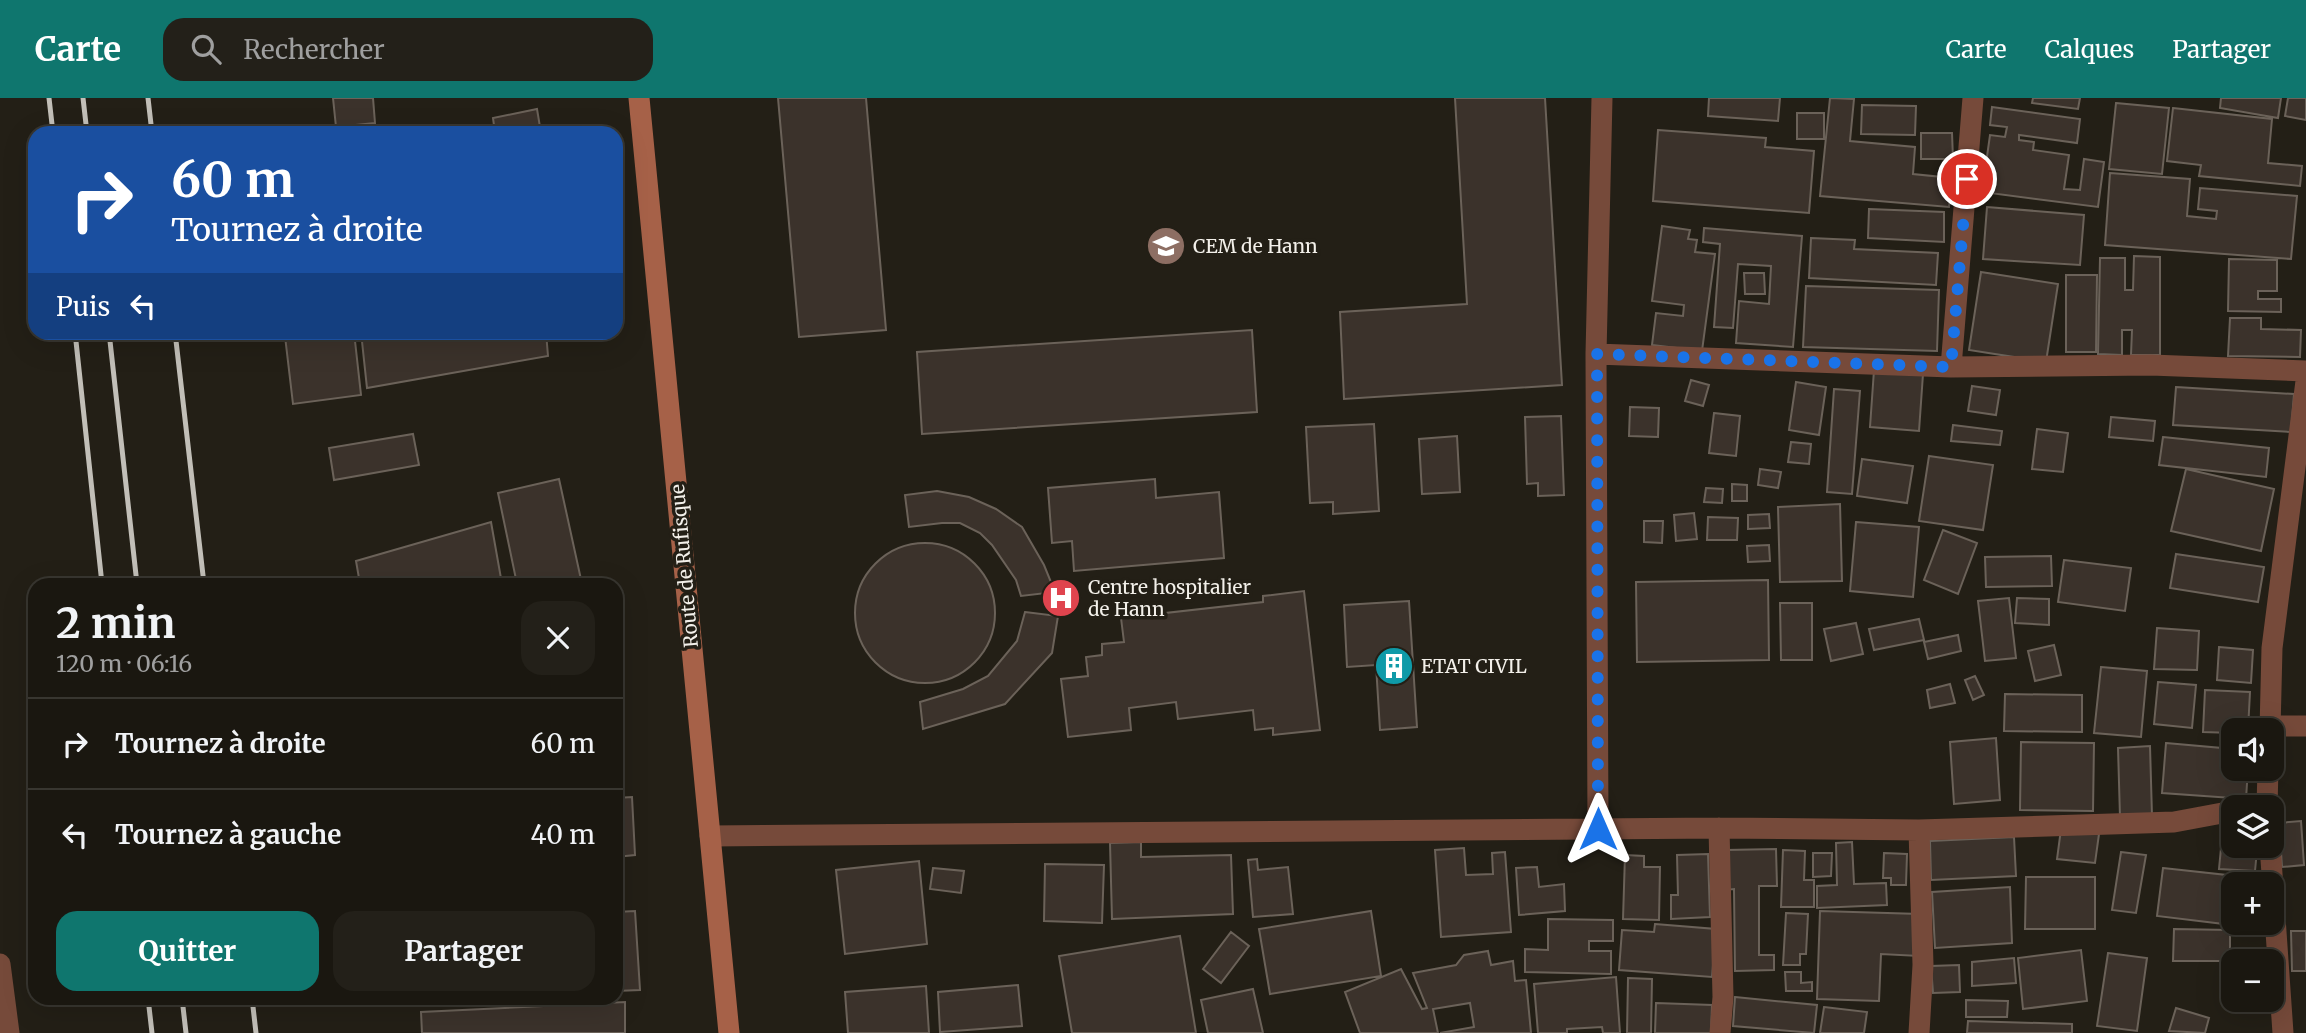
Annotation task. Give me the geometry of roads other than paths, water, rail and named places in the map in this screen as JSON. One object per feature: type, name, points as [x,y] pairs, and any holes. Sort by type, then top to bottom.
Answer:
[{"type":"main road","name":"Route de Rufisque","points":[[639,98],[729,1033]]},
{"type":"street","points":[[1598,829],[1597,354],[1602,98]]},
{"type":"street","points":[[1951,367],[1973,98]]},
{"type":"street","points":[[1597,354],[1951,367],[2151,365],[2306,371]]},
{"type":"street","points":[[2270,718],[2272,648],[2306,380]]},
{"type":"street","points":[[2284,727],[2306,726]]},
{"type":"street","points":[[710,836],[1719,828],[1920,830],[2174,822],[2221,813]]},
{"type":"street","points":[[1719,828],[1723,997],[1720,1033]]},
{"type":"street","points":[[1919,1033],[1923,965],[1920,830]]},
{"type":"street","points":[[2271,858],[2283,1033]]},
{"type":"street","points":[[0,964],[9,1033]]},
{"type":"railway","points":[[49,98],[52,126]]},
{"type":"railway","points":[[83,98],[86,126]]},
{"type":"railway","points":[[148,98],[151,126]]},
{"type":"railway","points":[[76,340],[101,578]]},
{"type":"railway","points":[[110,340],[136,578]]},
{"type":"railway","points":[[176,340],[203,578]]},
{"type":"railway","points":[[149,1005],[152,1033]]},
{"type":"railway","points":[[183,1005],[186,1033]]},
{"type":"railway","points":[[253,1005],[256,1033]]},
{"type":"place","name":"CEM de Hann","points":[[1166,246]]},
{"type":"place","name":"Centre hospitalier de Hann","points":[[1061,598]]},
{"type":"place","name":"ETAT CIVIL","points":[[1394,666]]}]
